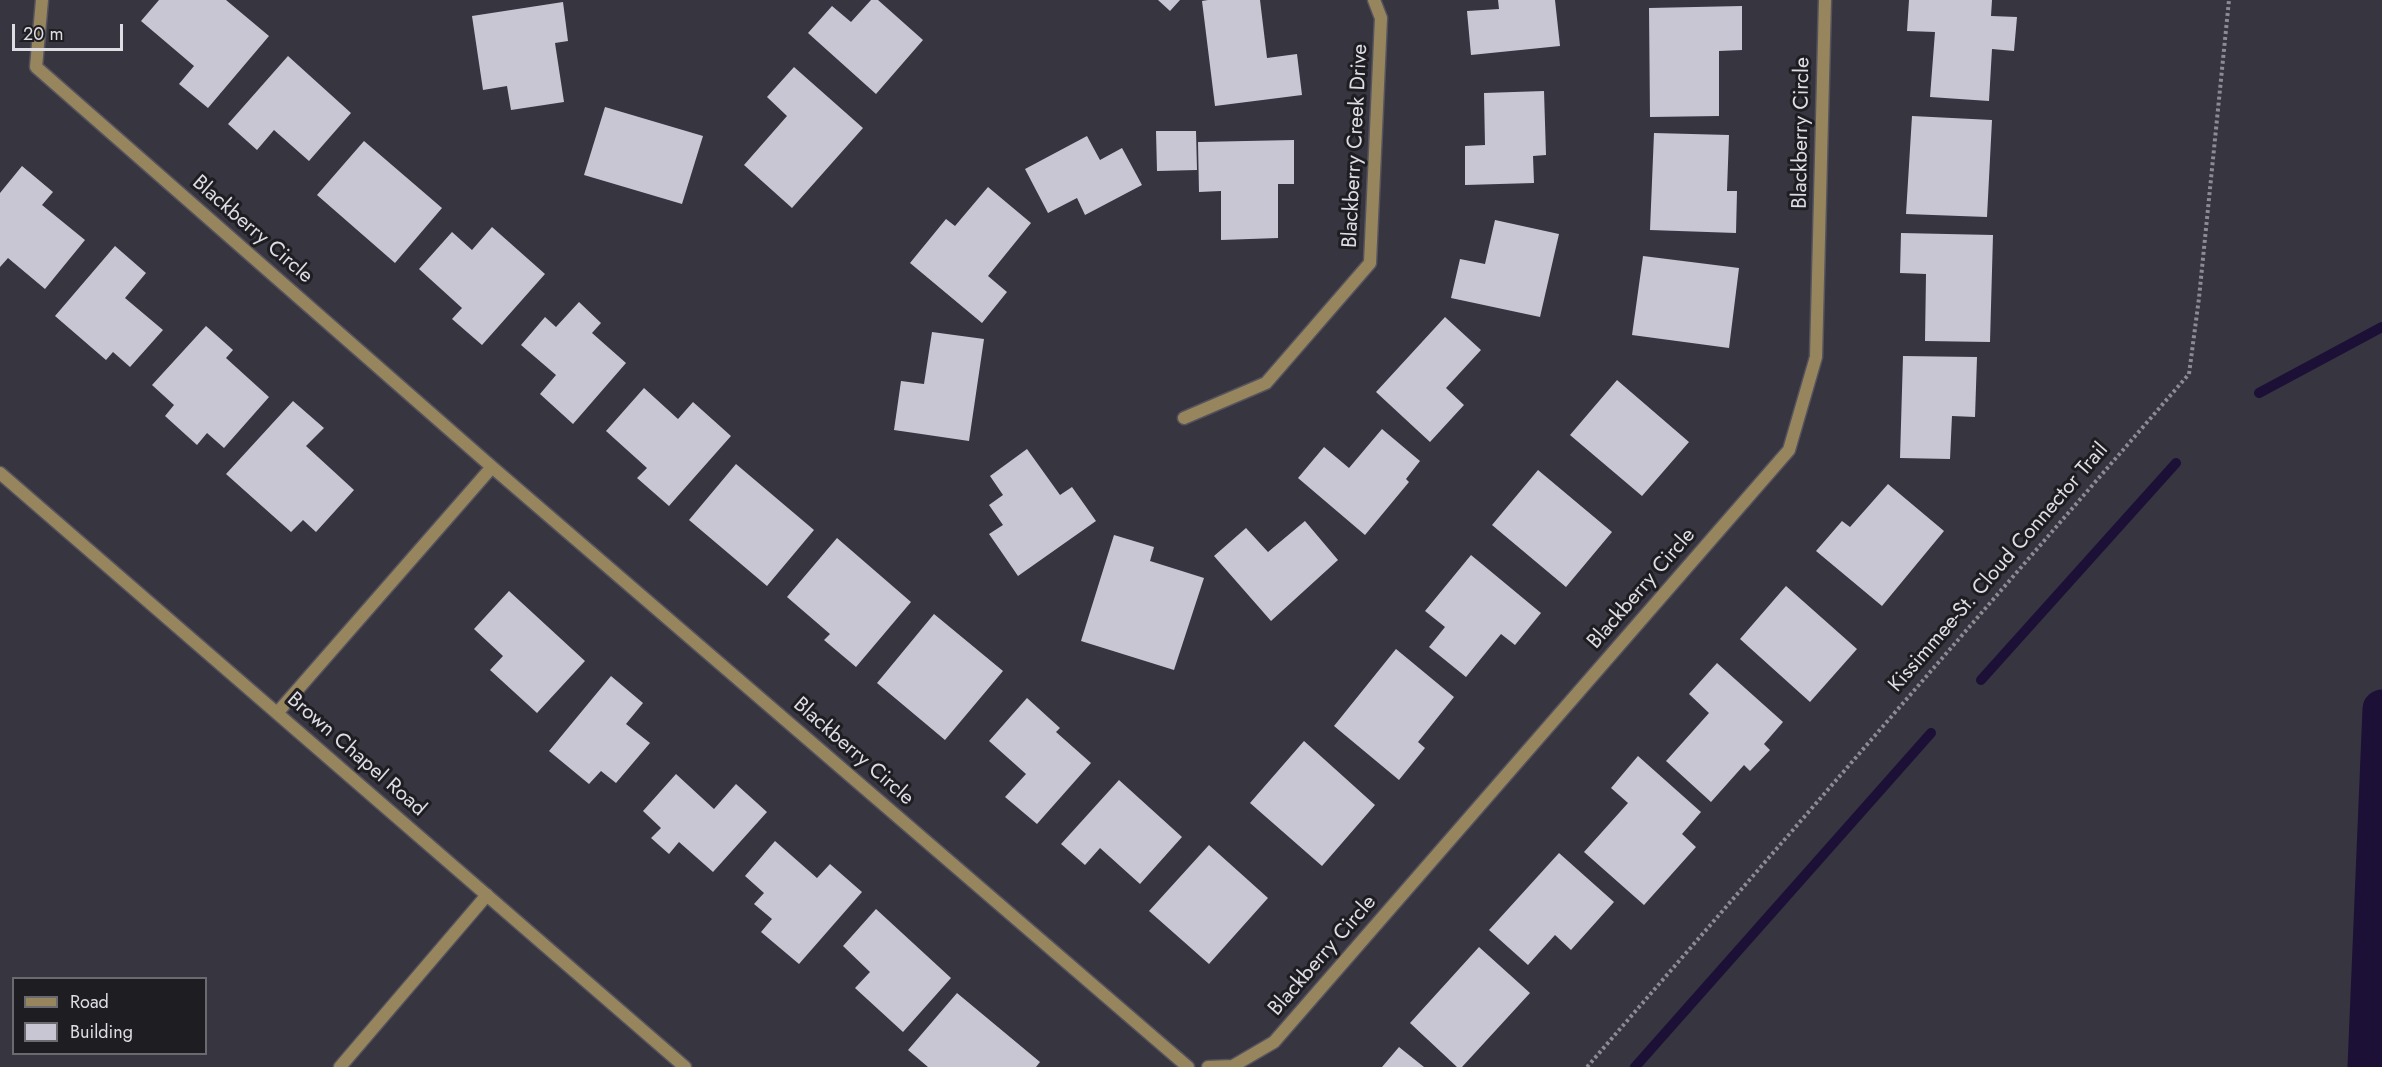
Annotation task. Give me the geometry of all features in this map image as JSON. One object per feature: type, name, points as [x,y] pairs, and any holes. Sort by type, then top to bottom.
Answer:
[{"type":"street","name":"Blackberry Circle","points":[[42,0],[36,67],[492,467],[1188,1067]]},
{"type":"street","name":"Blackberry Creek Drive","points":[[1184,418],[1266,383],[1370,263],[1381,18],[1374,0]]},
{"type":"street","name":"Blackberry Circle","points":[[1208,1067],[1233,1066],[1274,1042],[1789,450],[1816,357],[1825,0]]},
{"type":"street","points":[[278,712],[492,467]]},
{"type":"street","name":"Brown Chapel Road","points":[[0,473],[685,1067]]},
{"type":"street","points":[[340,1067],[488,895]]},
{"type":"path","name":"Kissimmee-St. Cloud Connector Trail","points":[[1587,1067],[2188,374],[2200,287],[2229,0]]},
{"type":"building","points":[[159,0],[226,0],[269,36],[208,108],[179,84],[194,66],[141,21]]},
{"type":"building","points":[[871,0],[878,0],[923,40],[876,94],[808,33],[832,6],[851,22]]},
{"type":"building","points":[[1158,0],[1180,0],[1170,11]]},
{"type":"building","points":[[1260,0],[1267,58],[1297,54],[1302,95],[1215,106],[1202,1]]},
{"type":"building","points":[[1498,0],[1555,0],[1560,46],[1471,55],[1467,11],[1499,9]]},
{"type":"building","points":[[1909,0],[1992,0],[1991,16],[2017,17],[2014,51],[1992,49],[1989,101],[1930,97],[1935,32],[1907,31]]},
{"type":"building","points":[[563,2],[568,41],[555,43],[564,102],[511,110],[507,86],[483,90],[472,16]]},
{"type":"building","points":[[1742,6],[1742,50],[1719,51],[1719,116],[1650,117],[1649,8]]},
{"type":"building","points":[[288,56],[351,113],[309,161],[274,130],[257,150],[228,124]]},
{"type":"building","points":[[794,67],[863,128],[792,208],[744,165],[787,116],[767,97]]},
{"type":"building","points":[[1544,91],[1546,155],[1533,156],[1534,183],[1465,185],[1465,146],[1485,145],[1484,93]]},
{"type":"building","points":[[605,107],[703,136],[682,204],[584,175]]},
{"type":"building","points":[[1912,116],[1992,120],[1987,217],[1906,214]]},
{"type":"building","points":[[1156,131],[1196,131],[1197,170],[1157,171]]},
{"type":"building","points":[[1654,133],[1729,135],[1727,191],[1737,191],[1736,233],[1650,230]]},
{"type":"building","points":[[1087,136],[1100,160],[1122,148],[1142,185],[1085,215],[1077,198],[1048,213],[1025,169]]},
{"type":"building","points":[[1294,140],[1294,184],[1278,184],[1278,238],[1221,240],[1221,191],[1199,192],[1198,142]]},
{"type":"building","points":[[364,141],[442,208],[395,263],[317,195]]},
{"type":"building","points":[[22,166],[53,192],[42,205],[85,240],[45,289],[8,258],[0,267],[0,193]]},
{"type":"building","points":[[988,187],[1031,223],[988,276],[1007,292],[982,323],[910,263],[946,219],[955,226]]},
{"type":"building","points":[[1495,220],[1559,234],[1540,317],[1451,298],[1460,259],[1485,264]]},
{"type":"building","points":[[492,227],[545,274],[482,345],[452,319],[462,308],[419,269],[452,232],[472,250]]},
{"type":"building","points":[[1901,233],[1993,235],[1990,342],[1925,341],[1926,274],[1900,273]]},
{"type":"building","points":[[115,246],[146,273],[125,298],[163,330],[130,367],[113,352],[106,360],[55,316]]},
{"type":"building","points":[[1643,256],[1739,268],[1729,348],[1632,335]]},
{"type":"building","points":[[579,302],[601,323],[592,333],[626,363],[573,424],[540,394],[556,375],[521,345],[545,317],[556,327]]},
{"type":"building","points":[[1445,317],[1481,350],[1446,388],[1464,405],[1430,442],[1376,392]]},
{"type":"building","points":[[206,326],[233,350],[226,358],[269,397],[224,448],[207,433],[197,445],[165,416],[174,405],[152,385]]},
{"type":"building","points":[[932,332],[984,339],[969,441],[894,430],[901,381],[924,384]]},
{"type":"building","points":[[1903,356],[1977,357],[1975,417],[1952,416],[1950,459],[1900,458]]},
{"type":"building","points":[[1617,380],[1689,442],[1642,496],[1570,435]]},
{"type":"building","points":[[644,388],[678,419],[693,402],[731,436],[669,506],[637,478],[647,468],[606,431]]},
{"type":"building","points":[[293,401],[324,428],[306,446],[354,490],[316,532],[303,520],[291,532],[226,474]]},
{"type":"building","points":[[1382,429],[1420,461],[1406,479],[1409,482],[1365,535],[1298,478],[1324,447],[1349,468]]},
{"type":"building","points":[[1027,449],[1060,495],[1072,487],[1096,521],[1018,576],[989,534],[1003,525],[989,505],[1003,495],[990,476]]},
{"type":"building","points":[[736,464],[814,530],[767,586],[689,520]]},
{"type":"building","points":[[1538,470],[1612,532],[1566,587],[1492,525]]},
{"type":"building","points":[[1888,484],[1944,531],[1882,606],[1816,551],[1842,521],[1850,527]]},
{"type":"building","points":[[1305,521],[1338,560],[1271,621],[1214,556],[1246,528],[1268,552]]},
{"type":"building","points":[[1114,535],[1154,547],[1150,561],[1204,578],[1174,670],[1081,641]]},
{"type":"building","points":[[837,538],[911,602],[856,667],[824,640],[830,634],[787,597]]},
{"type":"building","points":[[1471,555],[1541,613],[1515,645],[1501,634],[1466,677],[1429,647],[1445,627],[1425,611]]},
{"type":"building","points":[[1786,586],[1857,649],[1810,702],[1740,639]]},
{"type":"building","points":[[509,591],[585,661],[537,713],[490,670],[503,656],[474,629]]},
{"type":"building","points":[[934,614],[1003,671],[945,740],[877,683]]},
{"type":"building","points":[[1396,649],[1454,697],[1418,742],[1425,748],[1399,780],[1334,726]]},
{"type":"building","points":[[1717,663],[1783,722],[1764,744],[1770,750],[1750,771],[1744,765],[1711,802],[1666,761],[1709,713],[1689,694]]},
{"type":"building","points":[[611,676],[643,703],[626,724],[650,743],[616,783],[601,771],[589,784],[549,751]]},
{"type":"building","points":[[1027,698],[1060,728],[1056,732],[1091,763],[1037,824],[1005,797],[1026,774],[989,741]]},
{"type":"building","points":[[1304,741],[1375,805],[1322,866],[1250,803]]},
{"type":"building","points":[[1638,756],[1701,812],[1682,834],[1696,847],[1644,905],[1584,852],[1628,803],[1611,788]]},
{"type":"building","points":[[676,774],[714,809],[736,784],[767,812],[713,872],[679,842],[669,854],[651,838],[661,828],[643,811]]},
{"type":"building","points":[[1119,780],[1182,837],[1140,884],[1100,848],[1085,865],[1061,844]]},
{"type":"building","points":[[775,841],[817,878],[830,864],[862,892],[799,964],[761,932],[772,919],[754,904],[764,893],[745,876]]},
{"type":"building","points":[[1209,845],[1268,898],[1209,964],[1149,911]]},
{"type":"building","points":[[1559,853],[1614,902],[1571,950],[1555,935],[1528,965],[1489,930]]},
{"type":"building","points":[[876,909],[951,978],[903,1032],[855,988],[870,972],[843,946]]},
{"type":"building","points":[[1479,947],[1530,993],[1462,1067],[1457,1067],[1410,1023]]},
{"type":"building","points":[[957,993],[1040,1062],[1036,1067],[928,1067],[908,1050]]},
{"type":"building","points":[[1399,1047],[1424,1067],[1382,1067]]},
{"type":"waterway","points":[[2259,393],[2382,327]]},
{"type":"waterway","points":[[1981,680],[2176,463]]},
{"type":"waterway","points":[[2367,1067],[2382,709]]},
{"type":"waterway","points":[[1635,1067],[1931,733]]}]
